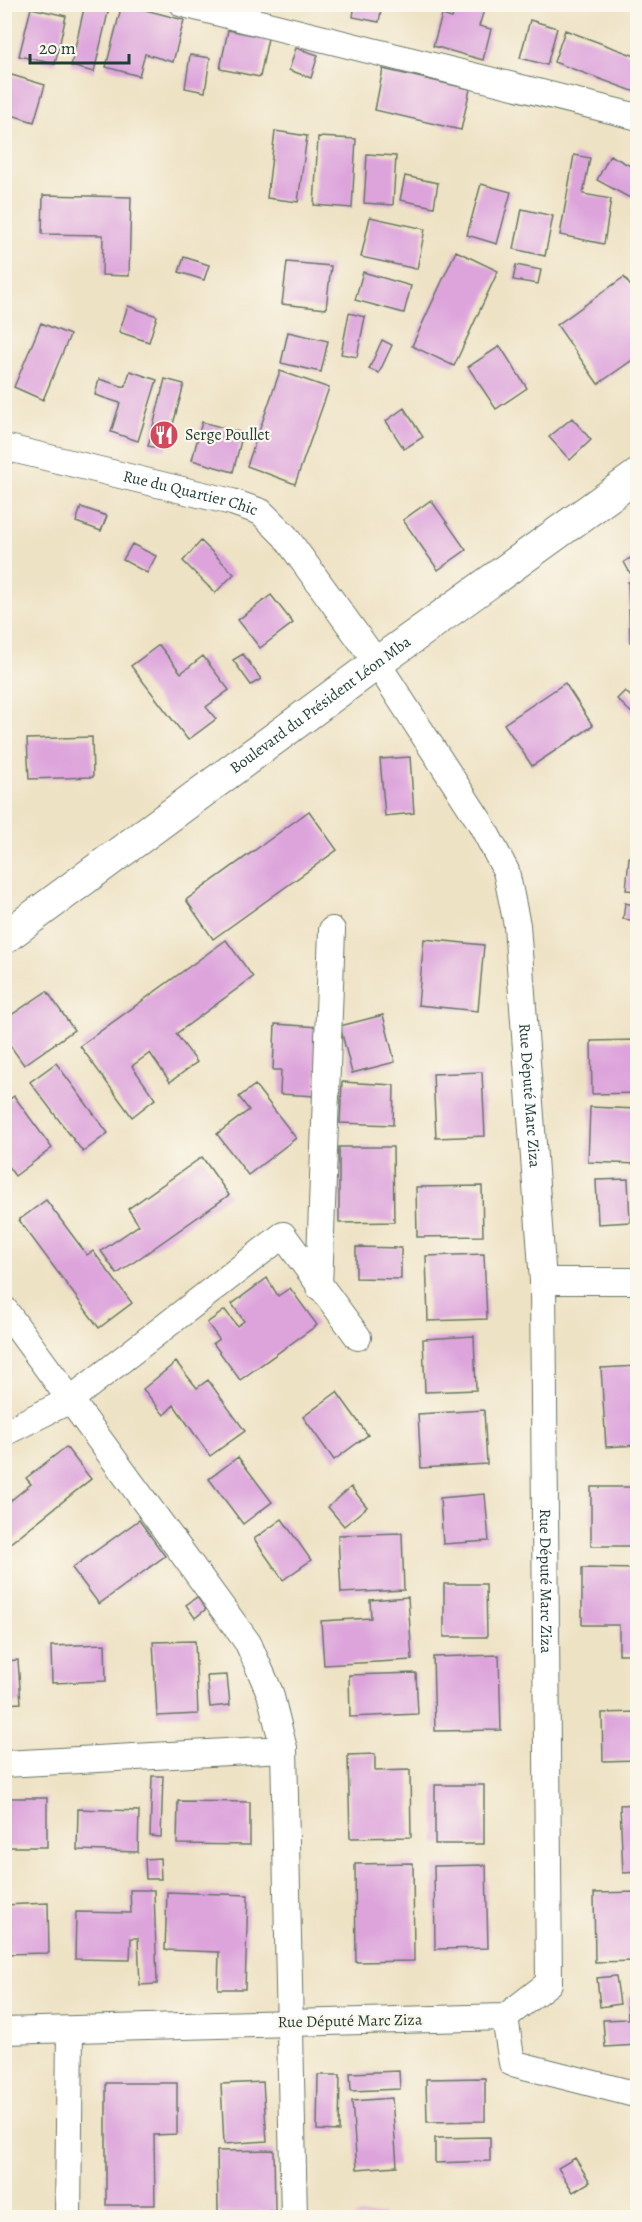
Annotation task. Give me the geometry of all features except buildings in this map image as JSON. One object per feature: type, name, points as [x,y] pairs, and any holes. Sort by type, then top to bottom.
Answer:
[{"type":"street","points":[[183,4],[638,117]]},
{"type":"street","name":"Rue du Quartier Chic","points":[[4,447],[232,502],[261,512],[285,536],[377,663]]},
{"type":"street","name":"Boulevard du Président Léon Mba","points":[[4,939],[377,663],[638,475]]},
{"type":"street","name":"Rue Député Marc Ziza","points":[[4,2031],[505,2017],[549,1983],[543,1281],[517,925],[506,871],[480,822],[377,663]]},
{"type":"street","points":[[319,1287],[332,930]]},
{"type":"street","points":[[4,1433],[70,1400],[283,1235],[319,1287],[358,1337]]},
{"type":"street","points":[[543,1281],[638,1281]]},
{"type":"street","points":[[4,1309],[248,1643],[270,1693],[284,1749],[294,2217]]},
{"type":"street","points":[[4,1764],[284,1749]]},
{"type":"street","points":[[505,2017],[512,2063],[638,2095]]},
{"type":"street","points":[[68,2217],[70,2030]]},
{"type":"place","name":"Serge Poullet","points":[[164,435]]}]
